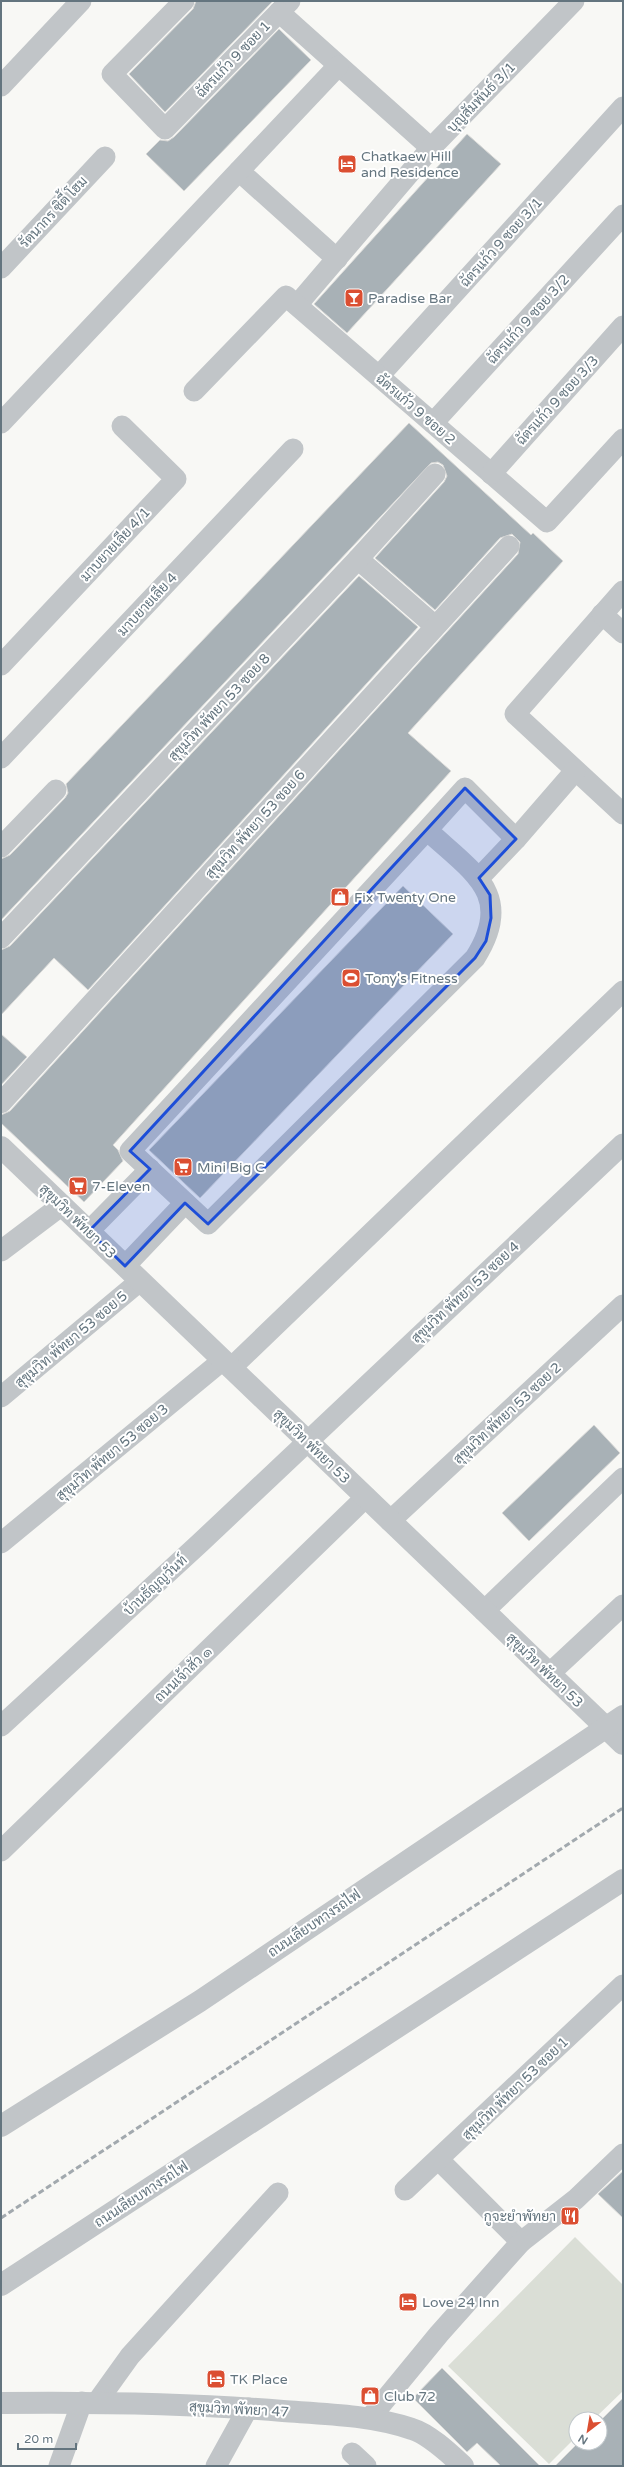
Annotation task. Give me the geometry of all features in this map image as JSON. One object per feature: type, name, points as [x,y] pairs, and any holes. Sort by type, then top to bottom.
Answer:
[{"type":"street","points":[[1,86],[81,1]]},
{"type":"street","name":"ฉัตรแก้ว 9 ซอย 1","points":[[184,1],[112,74],[165,129],[285,7],[338,66],[431,148]]},
{"type":"street","name":"บุญสัมพันธ์ 3/1","points":[[194,391],[337,259],[431,148],[574,1]]},
{"type":"street","points":[[1,423],[338,66]]},
{"type":"street","name":"ฉัตรแก้ว 9 ซอย 3/1","points":[[379,376],[623,107]]},
{"type":"street","name":"รัตนากร ซิตี้ โฮม","points":[[1,268],[106,157]]},
{"type":"street","points":[[239,171],[337,259]]},
{"type":"street","name":"ฉัตรแก้ว 9 ซอย 3/2","points":[[433,423],[623,215]]},
{"type":"street","name":"ฉัตรแก้ว 9 ซอย 2","points":[[292,301],[547,522],[623,439]]},
{"type":"street","name":"ฉัตรแก้ว 9 ซอย 3/3","points":[[491,474],[623,326]]},
{"type":"street","name":"มาบยายเลีย 4/1","points":[[1,665],[176,479],[122,426]]},
{"type":"street","name":"มาบยายเลีย 4","points":[[1,758],[293,449]]},
{"type":"street","name":"สุขุมวิท พัทยา 53 ซอย 8","points":[[1,938],[358,559],[435,474]]},
{"type":"street","name":"สุขุมวิท พัทยา 53 ซอย 6","points":[[1,1103],[509,546]]},
{"type":"street","points":[[358,559],[435,626]]},
{"type":"street","points":[[623,591],[515,714],[623,814]]},
{"type":"street","points":[[602,614],[623,633]]},
{"type":"street","points":[[479,878],[575,771]]},
{"type":"street","points":[[427,830],[479,878],[490,895],[491,918],[486,941],[475,958],[208,1224],[130,1150],[427,830],[466,788],[516,838]]},
{"type":"street","points":[[1,847],[56,790]]},
{"type":"street","name":"สุขุมวิท พัทยา 53 ซอย 3","points":[[1,1543],[227,1364],[623,991]]},
{"type":"street","name":"สุขุมวิท พัทยา 53 ซอย 4","points":[[307,1441],[623,1144]]},
{"type":"street","name":"สุขุมวิท พัทยา 53","points":[[1,1147],[623,1744]]},
{"type":"street","points":[[89,1231],[150,1169]]},
{"type":"street","points":[[125,1266],[185,1203]]},
{"type":"street","points":[[1,1251],[62,1205]]},
{"type":"street","name":"สุขุมวิท พัทยา 53 ซอย 5","points":[[1,1397],[140,1281]]},
{"type":"street","name":"สุขุมวิท พัทยา 53 ซอย 2","points":[[390,1521],[623,1305]]},
{"type":"street","name":"บ้านธัญญวันท์","points":[[1,1726],[307,1441]]},
{"type":"street","points":[[484,1612],[623,1478]]},
{"type":"street","name":"ถนนเจ้าสัว ๑","points":[[1,1851],[366,1497]]},
{"type":"street","points":[[549,1674],[623,1606]]},
{"type":"street","name":"ถนนเลียบทางรถไฟ","points":[[1,2126],[200,2001],[563,1754],[623,1716]]},
{"type":"street","name":"ถนนเลียบทางรถไฟ","points":[[1,2285],[623,1880]]},
{"type":"street","name":"สุขุมวิท พัทยา 53 ซอย 1","points":[[405,2190],[439,2160],[623,1984]]},
{"type":"street","points":[[370,2418],[439,2334],[521,2242],[576,2199],[623,2154]]},
{"type":"street","points":[[439,2160],[521,2242]]},
{"type":"street","points":[[59,2466],[89,2402],[278,2193]]},
{"type":"street","name":"สุขุมวิท พัทยา 47","points":[[1,2403],[89,2402],[248,2408],[370,2418],[414,2429],[449,2452],[463,2466]]},
{"type":"street","points":[[216,2466],[248,2408]]},
{"type":"highlighted area","points":[[465,788],[516,839],[479,878],[490,895],[491,918],[486,941],[475,958],[208,1224],[185,1203],[125,1266],[89,1231],[150,1169],[130,1151]]},
{"type":"shaded area","points":[[575,2237],[623,2285],[623,2391],[602,2411],[568,2411],[568,2445],[549,2464],[448,2366]]},
{"type":"building","points":[[196,1],[273,1],[165,112],[129,74],[193,9]]},
{"type":"building","points":[[279,29],[311,60],[184,191],[146,154],[160,140],[168,141],[174,137]]},
{"type":"building","points":[[467,134],[501,164],[347,333],[314,304]]},
{"type":"building","points":[[409,423],[531,535],[533,533],[563,561],[408,733],[451,771],[113,1145],[118,1150],[123,1161],[84,1202],[1,1123],[1,1115],[10,1111],[518,554],[520,542],[512,534],[500,538],[435,610],[375,558],[444,482],[447,476],[443,465],[438,462],[431,463],[1,920],[1,859],[10,855],[65,798],[68,793],[66,784]]},
{"type":"building","points":[[359,576],[418,627],[88,990],[54,958],[1,1015],[1,950],[10,946]]},
{"type":"building","points":[[403,886],[453,934],[200,1198],[149,1150]]},
{"type":"building","points":[[1,1034],[27,1057],[1,1085]]},
{"type":"building","points":[[594,1425],[620,1453],[529,1541],[502,1513]]},
{"type":"building","points":[[623,2171],[623,2218],[598,2194]]},
{"type":"building","points":[[442,2368],[540,2466],[501,2466],[477,2443],[467,2452],[413,2398]]},
{"type":"building","points":[[623,2398],[623,2466],[555,2466],[570,2451],[608,2451],[608,2413]]},
{"type":"railway","points":[[1,2218],[623,1808]]},
{"type":"place","name":"Chatkaew Hill and Residence","points":[[347,164]]},
{"type":"place","name":"Paradise Bar","points":[[354,298]]},
{"type":"place","name":"Fix Twenty One","points":[[340,897]]},
{"type":"place","name":"Tony's Fitness","points":[[351,978]]},
{"type":"place","name":"Mini Big C","points":[[183,1167]]},
{"type":"place","name":"7-Eleven","points":[[78,1186]]},
{"type":"place","name":"กูจะยำพัทยา","points":[[570,2216]]},
{"type":"place","name":"Love 24 Inn","points":[[408,2302]]},
{"type":"place","name":"TK Place","points":[[216,2379]]},
{"type":"place","name":"Club 72","points":[[370,2396]]}]
